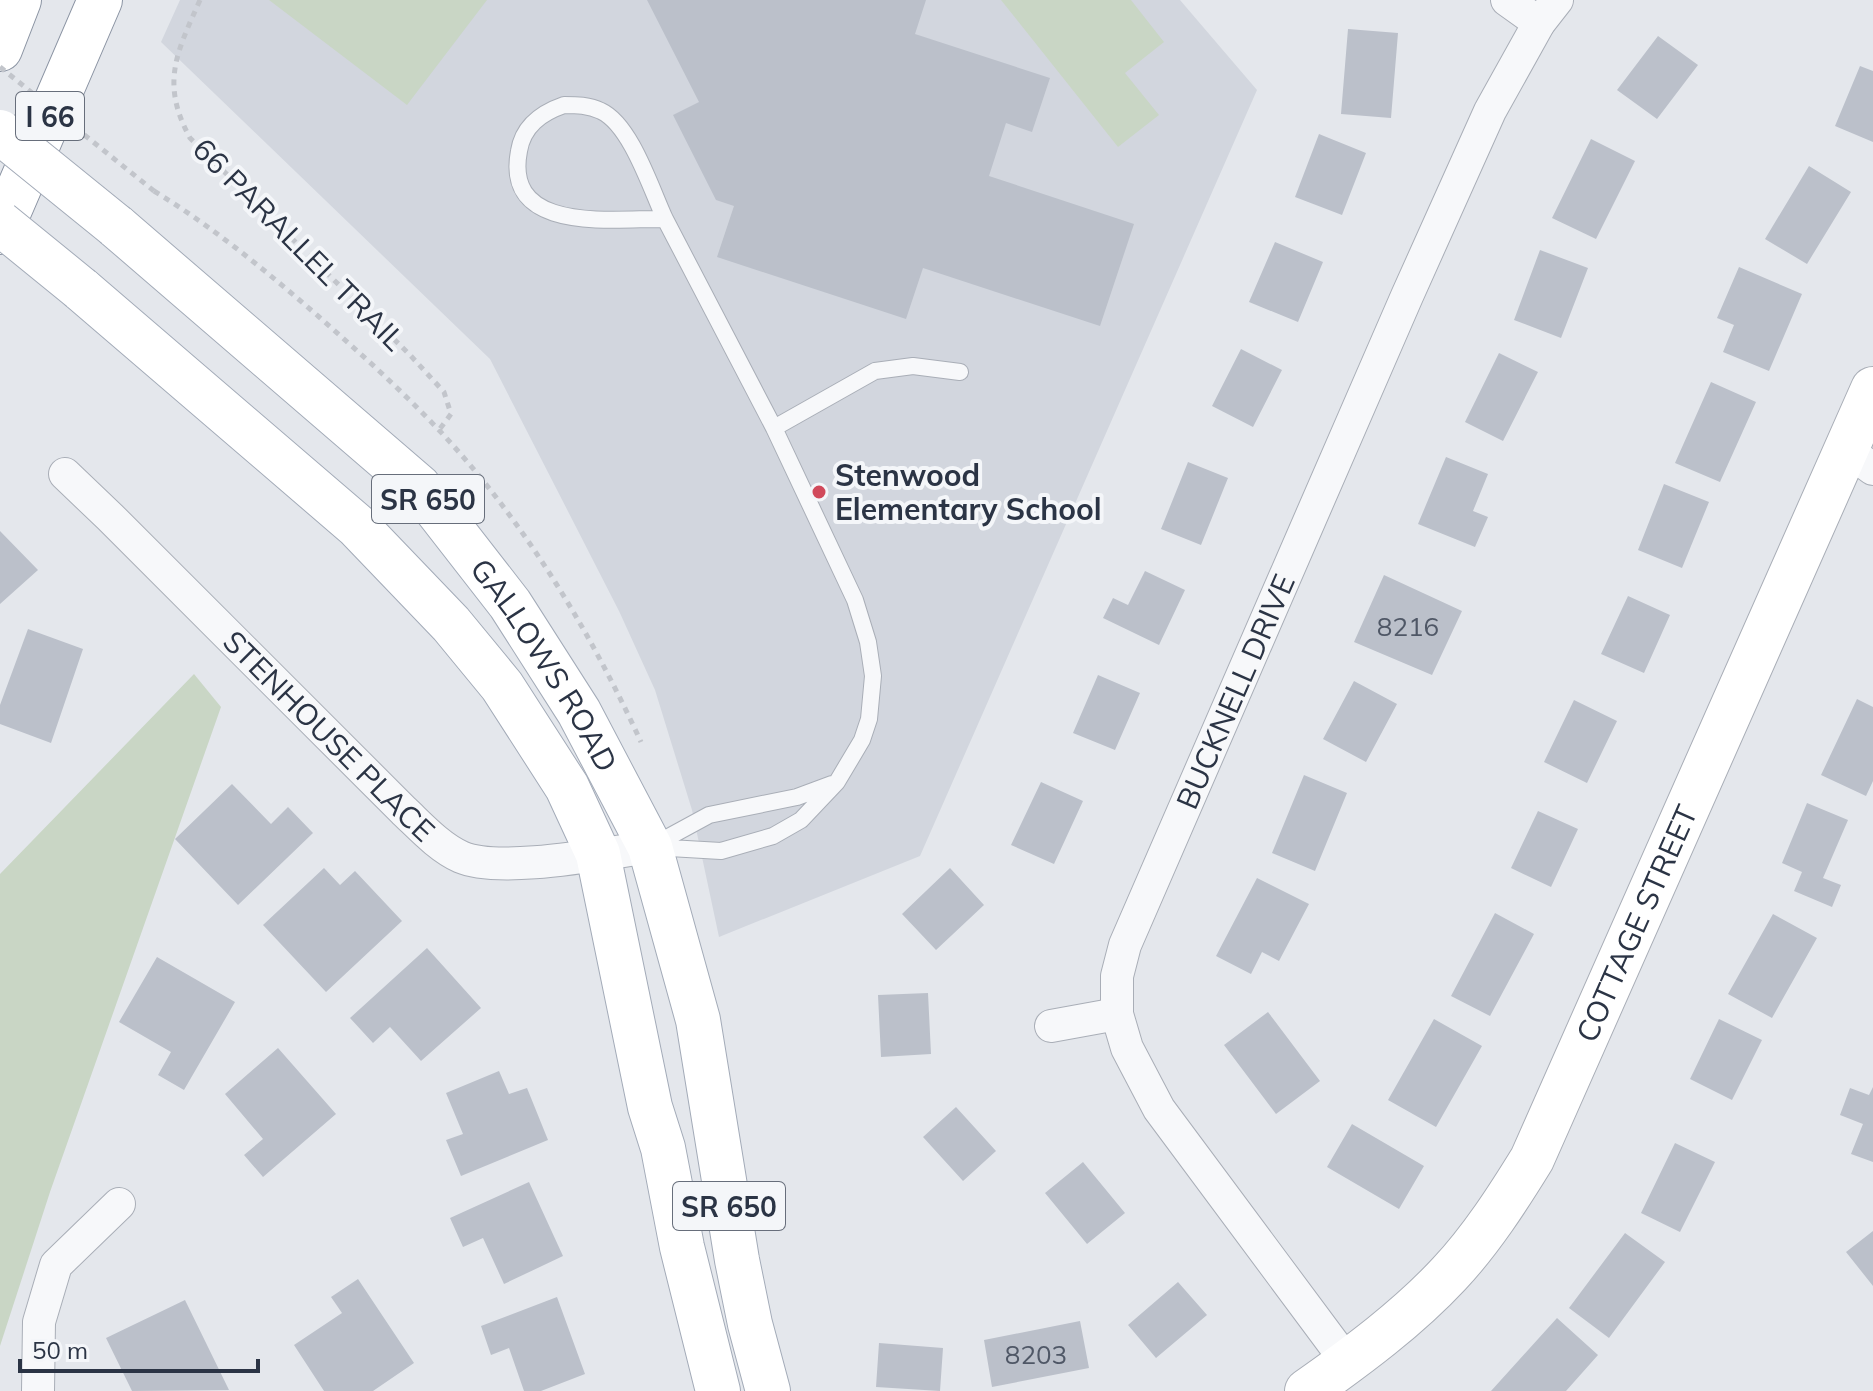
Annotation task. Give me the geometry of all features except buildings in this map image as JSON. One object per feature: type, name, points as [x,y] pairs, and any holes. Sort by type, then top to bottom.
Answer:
[{"type":"main road","points":[[0,25],[16,0]]},
{"type":"main road","points":[[0,49],[16,0]]},
{"type":"main road","name":"I 66","points":[[0,232],[100,0]]},
{"type":"main road","name":"GALLOWS ROAD","points":[[0,132],[116,226],[419,487],[486,572],[579,712],[650,847],[698,1020],[737,1260],[768,1391]]},
{"type":"main road","name":"GALLOWS ROAD","points":[[0,223],[357,526],[451,624],[502,686],[567,787],[598,854],[650,1107],[663,1148],[682,1247],[718,1391]]},
{"type":"main road","name":"COTTAGE STREET","points":[[1307,1391],[1400,1320],[1450,1273],[1506,1202],[1532,1159],[1860,459],[1873,389]]},
{"type":"street","points":[[1507,0],[1548,11]]},
{"type":"street","name":"BUCKNELL DRIVE","points":[[1347,1362],[1159,1109],[1127,1048],[1117,1014],[1117,976],[1125,945],[1407,296],[1490,111],[1548,11]]},
{"type":"street","name":"STENHOUSE PLACE","points":[[65,474],[445,848],[472,861],[516,864],[650,847]]},
{"type":"street","points":[[1051,1026],[1117,1014]]},
{"type":"street","points":[[38,1391],[39,1322],[56,1265],[119,1204]]},
{"type":"lane","points":[[650,847],[721,851],[773,836],[801,820],[837,782],[852,760],[869,719],[872,689],[871,658],[855,600],[774,428],[618,123],[602,111],[583,105],[564,105],[545,112],[530,125],[520,143],[517,160],[523,187],[540,208],[556,216],[574,219],[665,219]]},
{"type":"lane","points":[[774,428],[875,371],[913,366],[960,372]]},
{"type":"lane","points":[[650,847],[709,815],[797,797],[837,782]]},
{"type":"path","name":"66 PARALLEL TRAIL","points":[[200,0],[177,52],[173,75],[173,96],[181,123],[190,138],[444,392],[451,414],[439,430]]},
{"type":"path","points":[[0,67],[154,191]]},
{"type":"shaded area","name":"Stenwood Elementary School","points":[[180,0],[1180,0],[1257,90],[920,856],[719,937],[692,810],[655,690],[619,611],[490,359],[161,42]]},
{"type":"green space","points":[[269,0],[487,0],[407,105]]},
{"type":"green space","points":[[1001,0],[1131,0],[1164,42],[1125,73],[1159,115],[1118,147]]},
{"type":"green space","points":[[194,674],[221,707],[50,1192],[0,1346],[0,874]]},
{"type":"place","name":"Stenwood Elementary School","points":[[819,492]]}]
